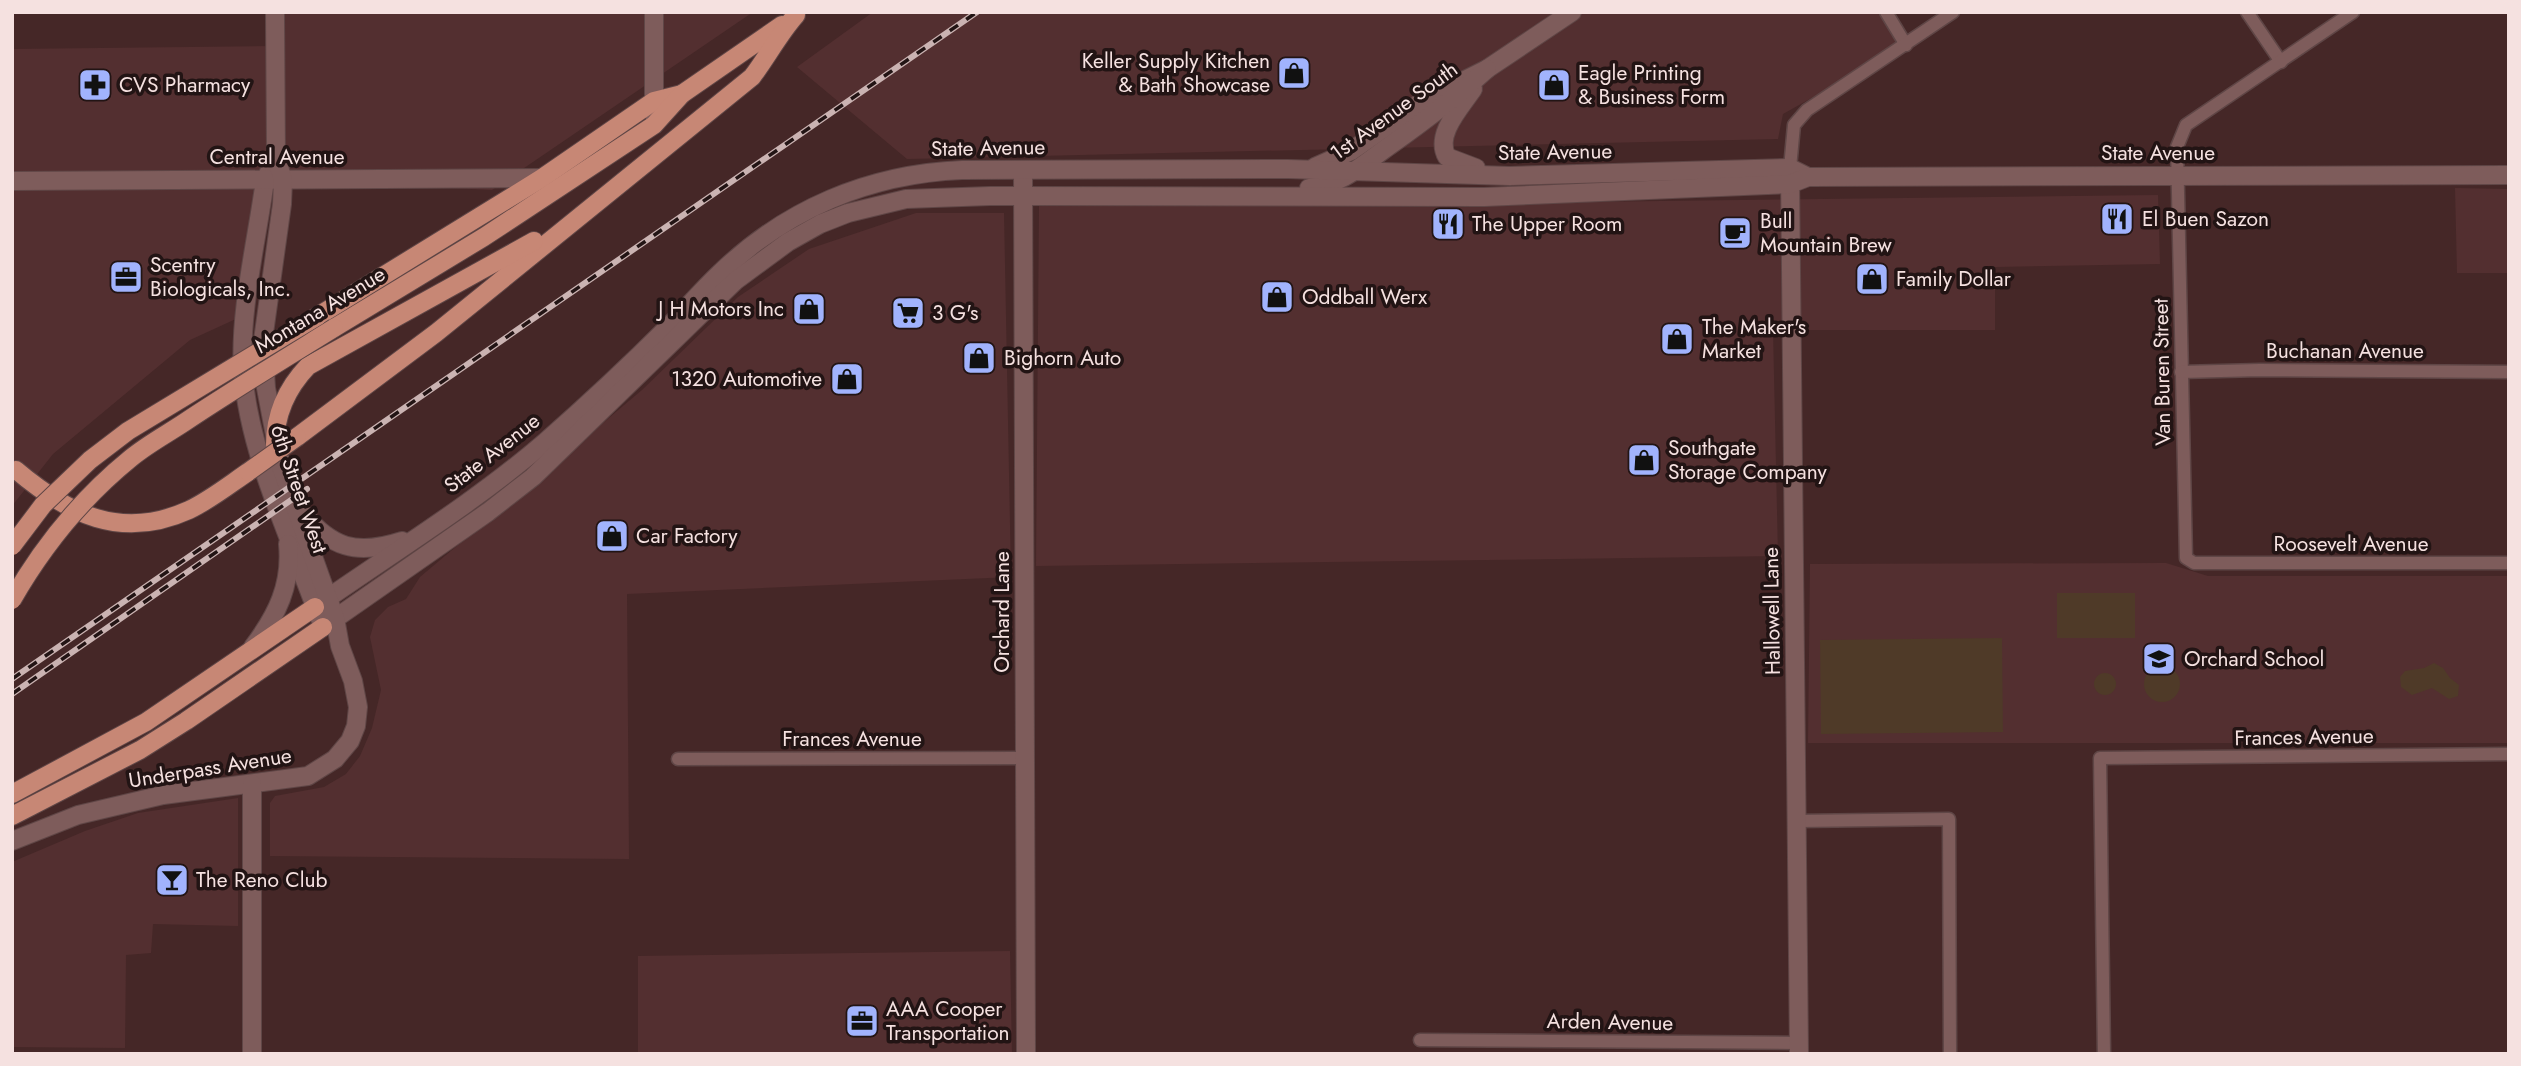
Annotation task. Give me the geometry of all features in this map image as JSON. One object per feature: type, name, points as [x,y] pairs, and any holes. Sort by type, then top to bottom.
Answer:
[{"type":"main road","name":"6th Street West","points":[[275,12],[274,180],[246,304],[243,371],[260,458],[287,530],[322,602]]},
{"type":"main road","points":[[654,12],[654,125]]},
{"type":"main road","name":"1st Avenue South","points":[[1157,196],[1320,187],[1338,181],[1441,109],[1487,69],[1572,12]]},
{"type":"main road","points":[[14,468],[43,493],[71,509],[107,521],[127,523],[158,520],[189,510],[298,437],[436,334],[752,77],[767,58],[782,30],[798,14]]},
{"type":"main road","name":"Montana Avenue","points":[[12,600],[28,572],[65,523],[133,456],[228,393],[484,237],[654,125],[682,94],[798,14]]},
{"type":"main road","points":[[1487,69],[1447,129],[1444,152],[1455,162],[1510,176]]},
{"type":"main road","name":"1st Avenue South","points":[[1300,170],[1331,161],[1351,151],[1423,101],[1487,69]]},
{"type":"main road","name":"Montana Avenue","points":[[12,546],[43,505],[90,460],[128,431],[542,178],[654,101],[682,94]]},
{"type":"main road","name":"State Avenue","points":[[322,602],[496,481],[545,442],[667,328],[721,272],[790,218],[840,194],[890,178],[935,171],[1023,170],[1300,170],[1510,176],[2509,175]]},
{"type":"main road","name":"Orchard Lane","points":[[1023,170],[1026,1054]]},
{"type":"main road","name":"State Avenue","points":[[329,623],[479,519],[533,477],[735,281],[788,242],[820,224],[848,213],[906,199],[1023,196],[1484,197],[1790,176]]},
{"type":"main road","name":"Hallowell Lane","points":[[1790,176],[1799,1048]]},
{"type":"main road","name":"Central Avenue","points":[[12,181],[542,178]]},
{"type":"main road","name":"6th Street West","points":[[274,180],[282,204],[265,313],[263,350],[266,388],[275,445],[329,623]]},
{"type":"main road","points":[[275,445],[277,424],[288,392],[309,366],[576,218]]},
{"type":"main road","points":[[292,498],[316,529],[335,543],[344,546],[377,548],[421,534]]},
{"type":"main road","points":[[248,654],[270,624],[283,596],[289,568],[287,530]]},
{"type":"main road","points":[[12,793],[137,728],[322,602]]},
{"type":"main road","points":[[12,816],[148,745],[329,623]]},
{"type":"main road","name":"Underpass Avenue","points":[[12,841],[92,811],[163,795],[309,776],[335,759],[350,741],[356,726],[358,707],[353,681],[329,623]]},
{"type":"main road","points":[[252,784],[252,1054]]},
{"type":"street","points":[[1886,12],[1906,45]]},
{"type":"street","points":[[1790,176],[1794,125],[1807,110],[1953,12]]},
{"type":"street","points":[[2246,12],[2281,62]]},
{"type":"street","name":"Van Buren Street","points":[[2194,563],[2186,558],[2185,551],[2177,147],[2186,124],[2353,12]]},
{"type":"street","name":"Buchanan Avenue","points":[[2181,372],[2509,372]]},
{"type":"street","name":"Roosevelt Avenue","points":[[2194,563],[2509,563]]},
{"type":"street","name":"Frances Avenue","points":[[2104,1054],[2100,758],[2509,754]]},
{"type":"street","name":"Frances Avenue","points":[[678,759],[1025,758]]},
{"type":"street","points":[[1798,821],[1949,819],[1950,1054]]},
{"type":"street","name":"Arden Avenue","points":[[1420,1040],[1799,1048]]},
{"type":"shaded area","points":[[278,12],[753,12],[492,190],[283,180]]},
{"type":"shaded area","points":[[873,12],[1886,12],[1906,45],[1783,114],[1778,139],[907,159],[797,67]]},
{"type":"shaded area","points":[[275,46],[276,157],[238,318],[190,340],[53,454],[12,506],[12,49]]},
{"type":"shaded area","points":[[2455,188],[2509,189],[2509,273],[2457,273]]},
{"type":"shaded area","points":[[2158,195],[2160,264],[1995,267],[1995,330],[1773,330],[1778,556],[1036,566],[1039,206]]},
{"type":"shaded area","points":[[916,213],[1004,213],[1011,577],[627,594],[629,859],[270,856],[270,803],[275,796],[324,787],[346,774],[360,756],[372,728],[381,690],[370,637],[375,620],[388,607],[406,599],[420,577],[642,390],[738,297],[809,249]]},
{"type":"shaded area","name":"Orchard School","points":[[2166,563],[2208,576],[2509,576],[2509,743],[1808,743],[1810,564]]},
{"type":"shaded area","points":[[2057,593],[2135,593],[2135,638],[2057,638]]},
{"type":"shaded area","points":[[2002,638],[2003,732],[1821,734],[1820,640]]},
{"type":"shaded area","points":[[2434,663],[2443,668],[2459,685],[2458,696],[2449,699],[2432,688],[2412,695],[2401,687],[2400,677],[2405,671],[2424,668]]},
{"type":"shaded area","points":[[2162,666],[2175,671],[2180,684],[2175,697],[2162,702],[2149,697],[2144,684],[2149,671]]},
{"type":"shaded area","points":[[2105,673],[2115,680],[2116,684],[2109,694],[2105,695],[2095,688],[2094,684],[2101,674]]},
{"type":"shaded area","points":[[238,798],[238,926],[153,924],[151,953],[126,955],[125,1048],[12,1047],[12,862],[85,831],[138,813]]},
{"type":"shaded area","points":[[1010,951],[1012,1054],[638,1054],[638,956]]},
{"type":"railway","points":[[12,679],[977,12]]},
{"type":"railway","points":[[12,694],[307,489]]},
{"type":"place","name":"Keller Supply Kitchen & Bath Showcase","points":[[1294,73]]},
{"type":"place","name":"CVS Pharmacy","points":[[95,85]]},
{"type":"place","name":"Eagle Printing & Business Form","points":[[1554,85]]},
{"type":"place","name":"El Buen Sazon","points":[[2117,219]]},
{"type":"place","name":"The Upper Room","points":[[1448,224]]},
{"type":"place","name":"Bull Mountain Brew","points":[[1735,233]]},
{"type":"place","name":"Scentry Biologicals, Inc.","points":[[126,277]]},
{"type":"place","name":"Family Dollar","points":[[1872,279]]},
{"type":"place","name":"Oddball Werx","points":[[1277,297]]},
{"type":"place","name":"J H Motors Inc","points":[[809,309]]},
{"type":"place","name":"3 G's","points":[[908,313]]},
{"type":"place","name":"The Maker's Market","points":[[1677,339]]},
{"type":"place","name":"Bighorn Auto","points":[[979,358]]},
{"type":"place","name":"1320 Automotive","points":[[847,379]]},
{"type":"place","name":"Southgate Storage Company","points":[[1644,460]]},
{"type":"place","name":"Car Factory","points":[[612,536]]},
{"type":"place","name":"Orchard School","points":[[2159,659]]},
{"type":"place","name":"The Reno Club","points":[[172,880]]},
{"type":"place","name":"AAA Cooper Transportation","points":[[862,1021]]}]
